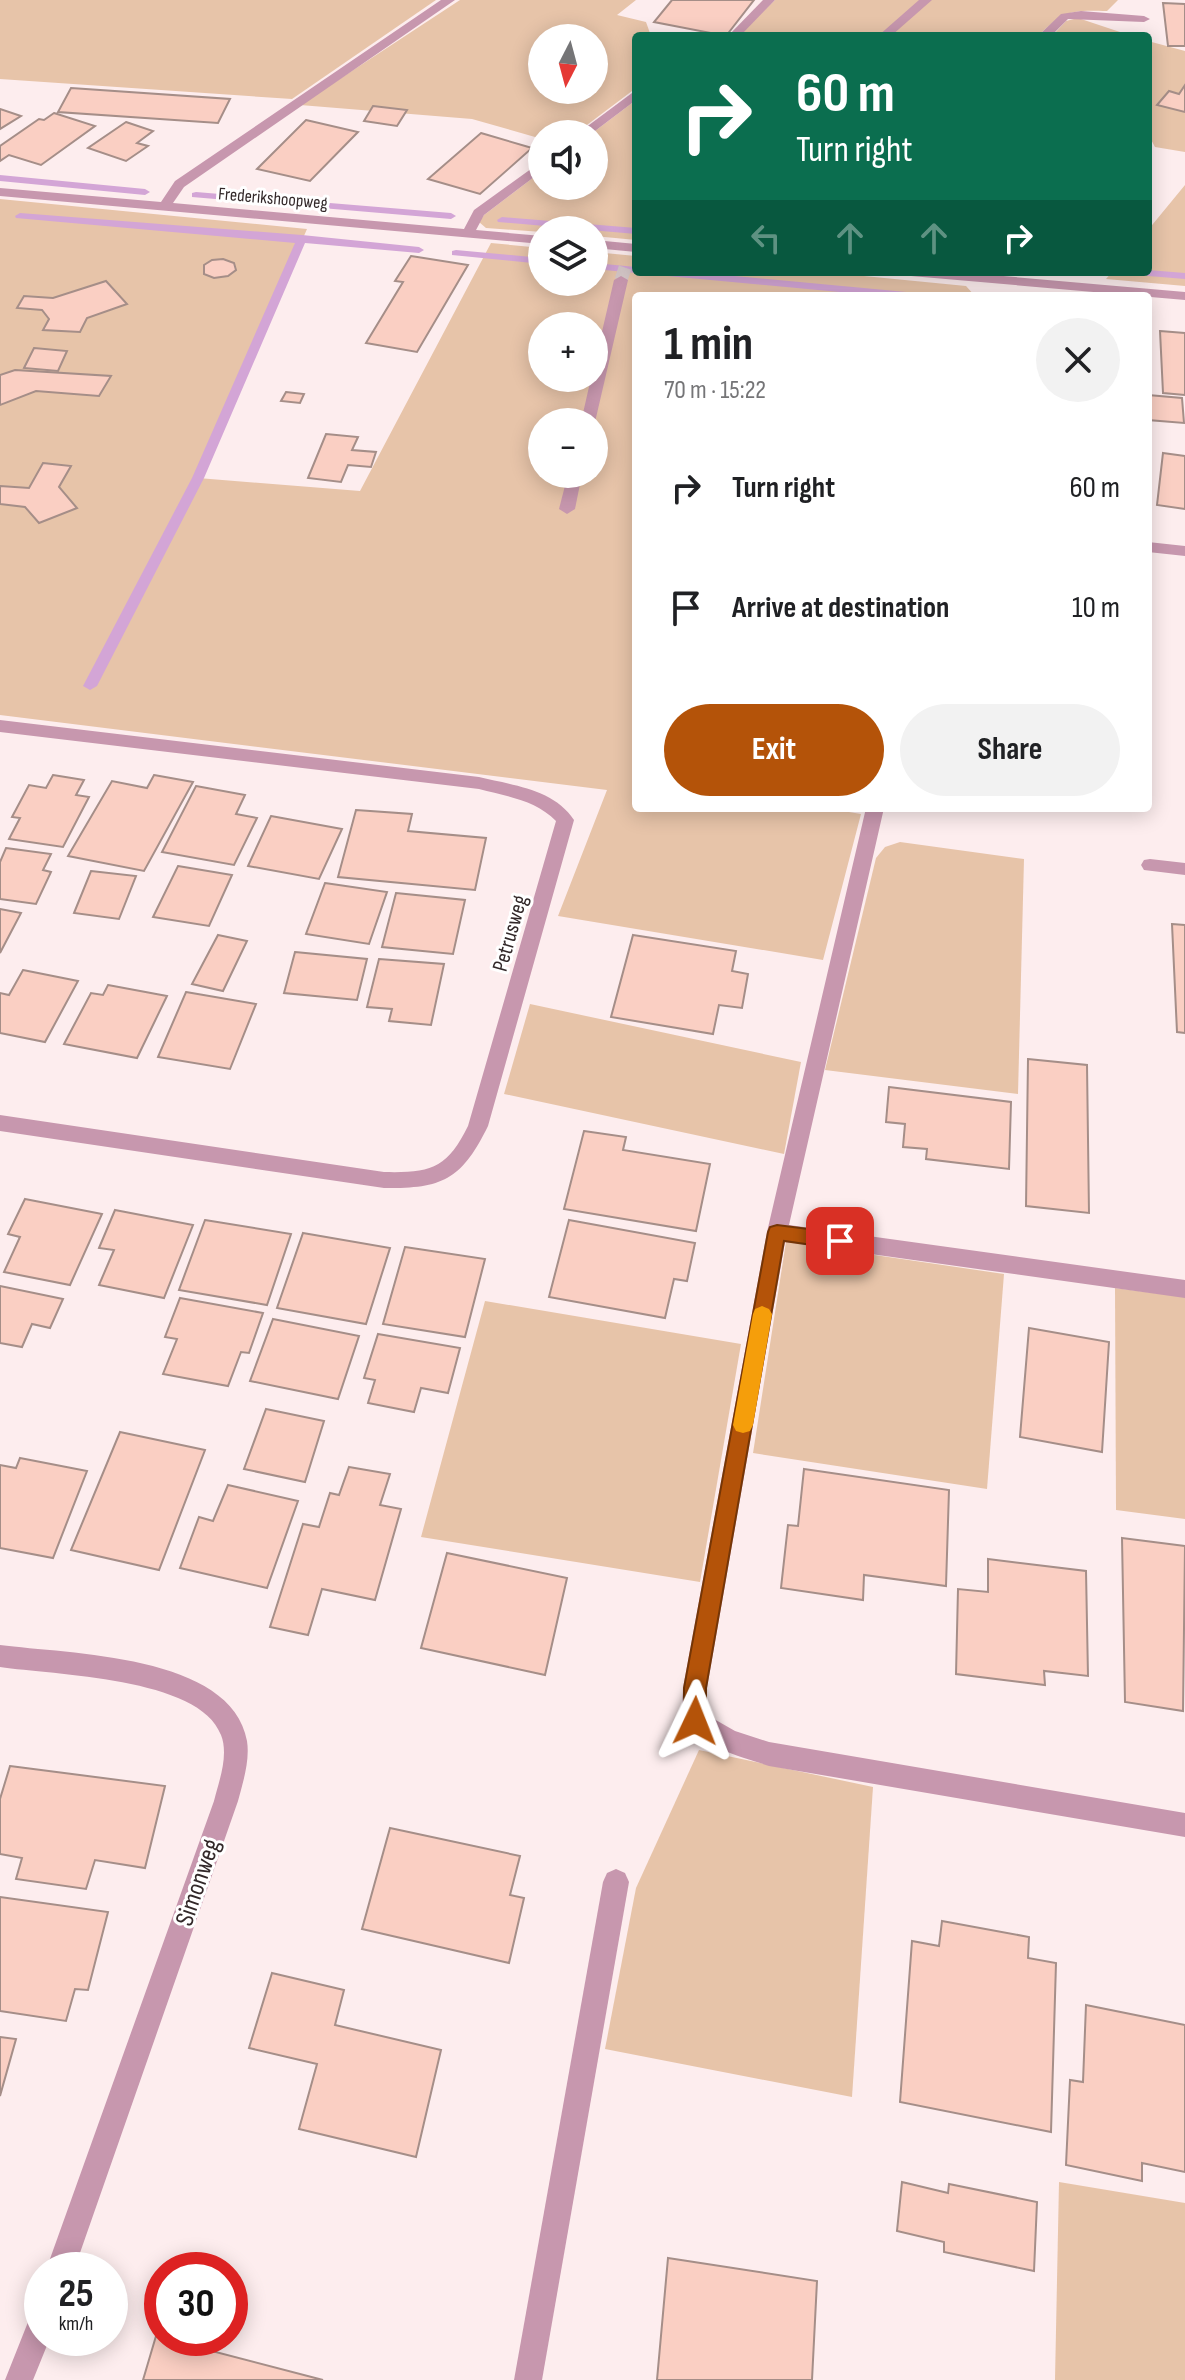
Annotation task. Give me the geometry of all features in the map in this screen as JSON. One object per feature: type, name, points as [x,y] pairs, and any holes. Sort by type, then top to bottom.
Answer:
[{"type":"street","points":[[164,207],[179,184],[449,0]]},
{"type":"street","points":[[738,32],[769,0]]},
{"type":"street","points":[[889,32],[926,0]]},
{"type":"street","points":[[1048,32],[1065,16],[1081,14],[1144,19]]},
{"type":"street","points":[[602,120],[632,97]]},
{"type":"street","points":[[468,233],[479,213],[528,176]]},
{"type":"street","name":"Frederikshoopweg","points":[[0,192],[528,239]]},
{"type":"street","points":[[608,245],[632,248]]},
{"type":"street","points":[[591,408],[623,272],[632,255]]},
{"type":"street","points":[[957,276],[1140,292]]},
{"type":"street","points":[[989,292],[992,279]]},
{"type":"street","points":[[1152,293],[1185,296]]},
{"type":"street","points":[[567,509],[572,488]]},
{"type":"street","points":[[1152,547],[1185,551]]},
{"type":"street","name":"Petrusweg","points":[[0,726],[479,783],[537,799],[555,808],[565,820],[478,1126],[464,1158],[443,1173],[415,1181],[384,1180],[0,1123]]},
{"type":"street","points":[[874,812],[777,1232],[695,1688],[695,1721],[729,1741],[769,1754],[1185,1825]]},
{"type":"street","points":[[1150,865],[1185,869]]},
{"type":"street","points":[[777,1232],[1185,1289]]},
{"type":"street","name":"Simonweg","points":[[0,1656],[157,1679],[201,1695],[221,1712],[235,1739],[235,1767],[226,1801],[66,2252]]},
{"type":"street","points":[[528,2380],[616,1882]]},
{"type":"street","points":[[19,2380],[29,2356]]},
{"type":"shaded area","points":[[0,0],[436,0],[292,99],[0,79]]},
{"type":"shaded area","points":[[460,0],[636,0],[617,15],[646,22],[650,32],[632,32],[632,91],[594,120],[528,120],[528,135],[472,119],[300,105]]},
{"type":"shaded area","points":[[775,0],[1118,0],[1107,11],[1069,13],[1043,32],[741,32]]},
{"type":"shaded area","points":[[1078,18],[1120,32],[1056,32],[1066,21]]},
{"type":"shaded area","points":[[1152,42],[1185,51],[1185,152],[1155,147],[1152,141]]},
{"type":"shaded area","points":[[632,103],[632,240],[608,237],[608,216],[528,216],[528,231],[486,228],[479,222],[528,182],[528,200],[608,200],[608,121]]},
{"type":"shaded area","points":[[1185,185],[1185,286],[1106,279],[1109,276],[1152,276],[1152,225]]},
{"type":"shaded area","points":[[0,199],[307,229],[198,478],[360,491],[491,243],[528,247],[528,296],[608,296],[608,253],[632,256],[632,276],[864,276],[966,286],[971,292],[632,292],[632,812],[861,814],[823,960],[558,916],[607,790],[0,715]]},
{"type":"shaded area","points":[[900,842],[1024,859],[1018,1094],[825,1070],[876,858],[885,847]]},
{"type":"shaded area","points":[[530,1004],[801,1062],[784,1154],[504,1094]]},
{"type":"shaded area","points":[[786,1242],[1004,1274],[987,1489],[753,1453]]},
{"type":"shaded area","points":[[1115,1288],[1185,1297],[1185,1519],[1116,1510]]},
{"type":"shaded area","points":[[485,1301],[741,1344],[700,1582],[421,1537]]},
{"type":"shaded area","points":[[699,1750],[873,1787],[852,2097],[605,2049],[636,1888]]},
{"type":"shaded area","points":[[1059,2182],[1185,2203],[1185,2380],[1055,2380]]},
{"type":"building","points":[[672,0],[754,0],[729,32],[705,32],[654,22]]},
{"type":"building","points":[[1163,3],[1185,4],[1185,46],[1168,46]]},
{"type":"building","points":[[1185,85],[1185,112],[1157,105],[1169,91],[1179,94]]},
{"type":"building","points":[[71,88],[230,99],[218,123],[58,112]]},
{"type":"building","points":[[373,106],[407,110],[397,126],[364,121]]},
{"type":"building","points":[[0,109],[21,116],[0,129]]},
{"type":"building","points":[[54,113],[95,126],[41,165],[9,155],[0,161],[0,146],[39,119],[44,120]]},
{"type":"building","points":[[306,120],[358,132],[310,181],[257,169]]},
{"type":"building","points":[[126,122],[153,131],[137,143],[148,146],[126,161],[88,148]]},
{"type":"building","points":[[481,133],[528,147],[528,152],[480,194],[428,179]]},
{"type":"building","points":[[411,256],[468,265],[417,352],[366,343],[403,282],[395,281]]},
{"type":"building","points":[[223,259],[234,263],[236,270],[228,276],[214,278],[204,274],[204,265]]},
{"type":"building","points":[[106,281],[127,304],[87,318],[80,332],[43,330],[49,319],[42,310],[17,308],[24,296],[53,298]]},
{"type":"building","points":[[1160,331],[1185,333],[1185,395],[1163,393]]},
{"type":"building","points":[[34,348],[67,351],[58,371],[24,368]]},
{"type":"building","points":[[15,370],[111,376],[99,396],[36,391],[0,405],[0,375]]},
{"type":"building","points":[[286,392],[304,394],[300,403],[281,401]]},
{"type":"building","points":[[1152,395],[1182,398],[1184,423],[1152,420]]},
{"type":"building","points":[[326,434],[358,437],[352,450],[376,452],[371,467],[348,465],[341,482],[308,478]]},
{"type":"building","points":[[1163,453],[1185,456],[1185,509],[1157,505]]},
{"type":"building","points":[[43,463],[71,466],[59,487],[77,508],[39,523],[25,507],[0,504],[0,486],[29,488]]},
{"type":"building","points":[[53,775],[84,780],[76,795],[89,797],[63,847],[9,839],[20,818],[12,817],[29,785],[46,788]]},
{"type":"building","points":[[154,775],[193,782],[144,871],[68,856],[112,781],[147,788]]},
{"type":"building","points":[[196,786],[245,795],[236,814],[257,818],[234,865],[162,852]]},
{"type":"building","points":[[356,810],[412,814],[408,831],[486,838],[475,890],[338,877]]},
{"type":"building","points":[[271,816],[342,829],[319,879],[248,866]]},
{"type":"building","points":[[6,848],[51,854],[43,870],[51,872],[36,904],[0,899],[0,862]]},
{"type":"building","points":[[178,866],[232,875],[209,926],[153,917]]},
{"type":"building","points":[[91,871],[136,876],[119,919],[74,913]]},
{"type":"building","points":[[325,883],[387,892],[369,944],[306,934]]},
{"type":"building","points":[[396,893],[465,900],[453,954],[382,947]]},
{"type":"building","points":[[0,909],[21,913],[0,953]]},
{"type":"building","points":[[1172,924],[1185,925],[1185,1033],[1177,1032]]},
{"type":"building","points":[[218,935],[247,941],[223,991],[192,984]]},
{"type":"building","points":[[633,935],[736,951],[732,971],[748,974],[742,1008],[719,1005],[713,1034],[611,1017]]},
{"type":"building","points":[[295,952],[367,959],[357,1000],[284,993]]},
{"type":"building","points":[[379,959],[444,964],[431,1025],[389,1021],[392,1009],[367,1007]]},
{"type":"building","points":[[23,970],[78,981],[45,1042],[0,1033],[0,993],[9,995]]},
{"type":"building","points":[[108,985],[167,996],[137,1058],[64,1044],[91,993],[103,995]]},
{"type":"building","points":[[186,992],[256,1004],[230,1069],[158,1057]]},
{"type":"building","points":[[1028,1059],[1087,1065],[1089,1213],[1026,1206]]},
{"type":"building","points":[[889,1087],[1011,1102],[1009,1169],[926,1159],[927,1149],[903,1147],[905,1124],[886,1122]]},
{"type":"building","points":[[584,1131],[626,1137],[623,1150],[710,1164],[696,1231],[564,1209]]},
{"type":"building","points":[[25,1199],[102,1214],[70,1285],[4,1272],[20,1237],[8,1234]]},
{"type":"building","points":[[115,1210],[193,1225],[164,1298],[99,1285],[114,1250],[99,1248]]},
{"type":"building","points":[[205,1220],[291,1234],[267,1305],[179,1290]]},
{"type":"building","points":[[569,1220],[695,1243],[687,1281],[674,1279],[665,1318],[549,1297]]},
{"type":"building","points":[[303,1233],[390,1248],[366,1324],[277,1308]]},
{"type":"building","points":[[405,1247],[485,1259],[465,1337],[383,1324]]},
{"type":"building","points":[[0,1286],[63,1299],[50,1328],[32,1324],[22,1347],[0,1343]]},
{"type":"building","points":[[180,1298],[263,1313],[249,1353],[241,1352],[228,1386],[163,1374],[177,1339],[165,1337]]},
{"type":"building","points":[[273,1319],[359,1336],[338,1399],[250,1381]]},
{"type":"building","points":[[1029,1328],[1109,1342],[1102,1452],[1020,1437]]},
{"type":"building","points":[[378,1334],[460,1348],[448,1393],[421,1388],[414,1412],[368,1403],[375,1380],[364,1378]]},
{"type":"building","points":[[266,1409],[324,1421],[305,1482],[244,1469]]},
{"type":"building","points":[[120,1432],[205,1450],[159,1570],[71,1550]]},
{"type":"building","points":[[20,1458],[87,1471],[53,1558],[0,1548],[0,1465],[16,1468]]},
{"type":"building","points":[[349,1467],[390,1474],[380,1505],[401,1509],[375,1600],[322,1589],[308,1635],[270,1627],[303,1524],[319,1527],[330,1493],[339,1495]]},
{"type":"building","points":[[804,1469],[949,1490],[946,1586],[864,1575],[863,1600],[781,1588],[788,1525],[798,1526]]},
{"type":"building","points":[[228,1485],[298,1501],[267,1588],[180,1568],[199,1517],[213,1521]]},
{"type":"building","points":[[1122,1538],[1185,1546],[1183,1711],[1125,1702]]},
{"type":"building","points":[[447,1553],[567,1578],[545,1675],[421,1648]]},
{"type":"building","points":[[988,1559],[1086,1571],[1088,1676],[1044,1671],[1045,1685],[956,1674],[958,1589],[988,1592]]},
{"type":"building","points":[[10,1766],[165,1786],[145,1868],[95,1860],[86,1889],[16,1879],[22,1858],[0,1854],[0,1799]]},
{"type":"building","points":[[390,1828],[520,1856],[510,1895],[524,1898],[509,1963],[362,1929]]},
{"type":"building","points":[[0,1897],[108,1912],[88,1990],[75,1989],[66,2021],[0,2011]]},
{"type":"building","points":[[942,1921],[1029,1937],[1028,1958],[1056,1963],[1051,2132],[900,2102],[912,1941],[939,1946]]},
{"type":"building","points":[[272,1973],[344,1990],[335,2025],[441,2050],[416,2157],[299,2129],[317,2064],[249,2048]]},
{"type":"building","points":[[1086,2005],[1185,2025],[1185,2172],[1142,2163],[1142,2181],[1066,2165],[1070,2080],[1083,2082]]},
{"type":"building","points":[[0,2037],[16,2039],[0,2096]]},
{"type":"building","points":[[902,2182],[948,2193],[949,2184],[1037,2202],[1034,2271],[944,2252],[944,2242],[897,2231]]},
{"type":"building","points":[[668,2258],[817,2281],[812,2380],[657,2380]]},
{"type":"building","points":[[150,2356],[231,2356],[323,2380],[143,2380]]},
{"type":"waterway","points":[[0,178],[145,192]]},
{"type":"waterway","points":[[196,195],[451,216]]},
{"type":"waterway","points":[[20,216],[301,240]]},
{"type":"waterway","points":[[502,220],[632,231]]},
{"type":"waterway","points":[[90,686],[198,478],[301,240]]},
{"type":"waterway","points":[[301,240],[419,250]]},
{"type":"waterway","points":[[456,253],[528,260]]},
{"type":"waterway","points":[[608,267],[632,270]]},
{"type":"waterway","points":[[1152,273],[1185,276]]},
{"type":"waterway","points":[[700,276],[874,292]]},
{"type":"tunnel","points":[[621,280],[626,265]]},
{"type":"slow traffic","points":[[743,1425],[762,1314]]},
{"type":"route","points":[[695,1721],[695,1688],[777,1232],[840,1241]]}]
